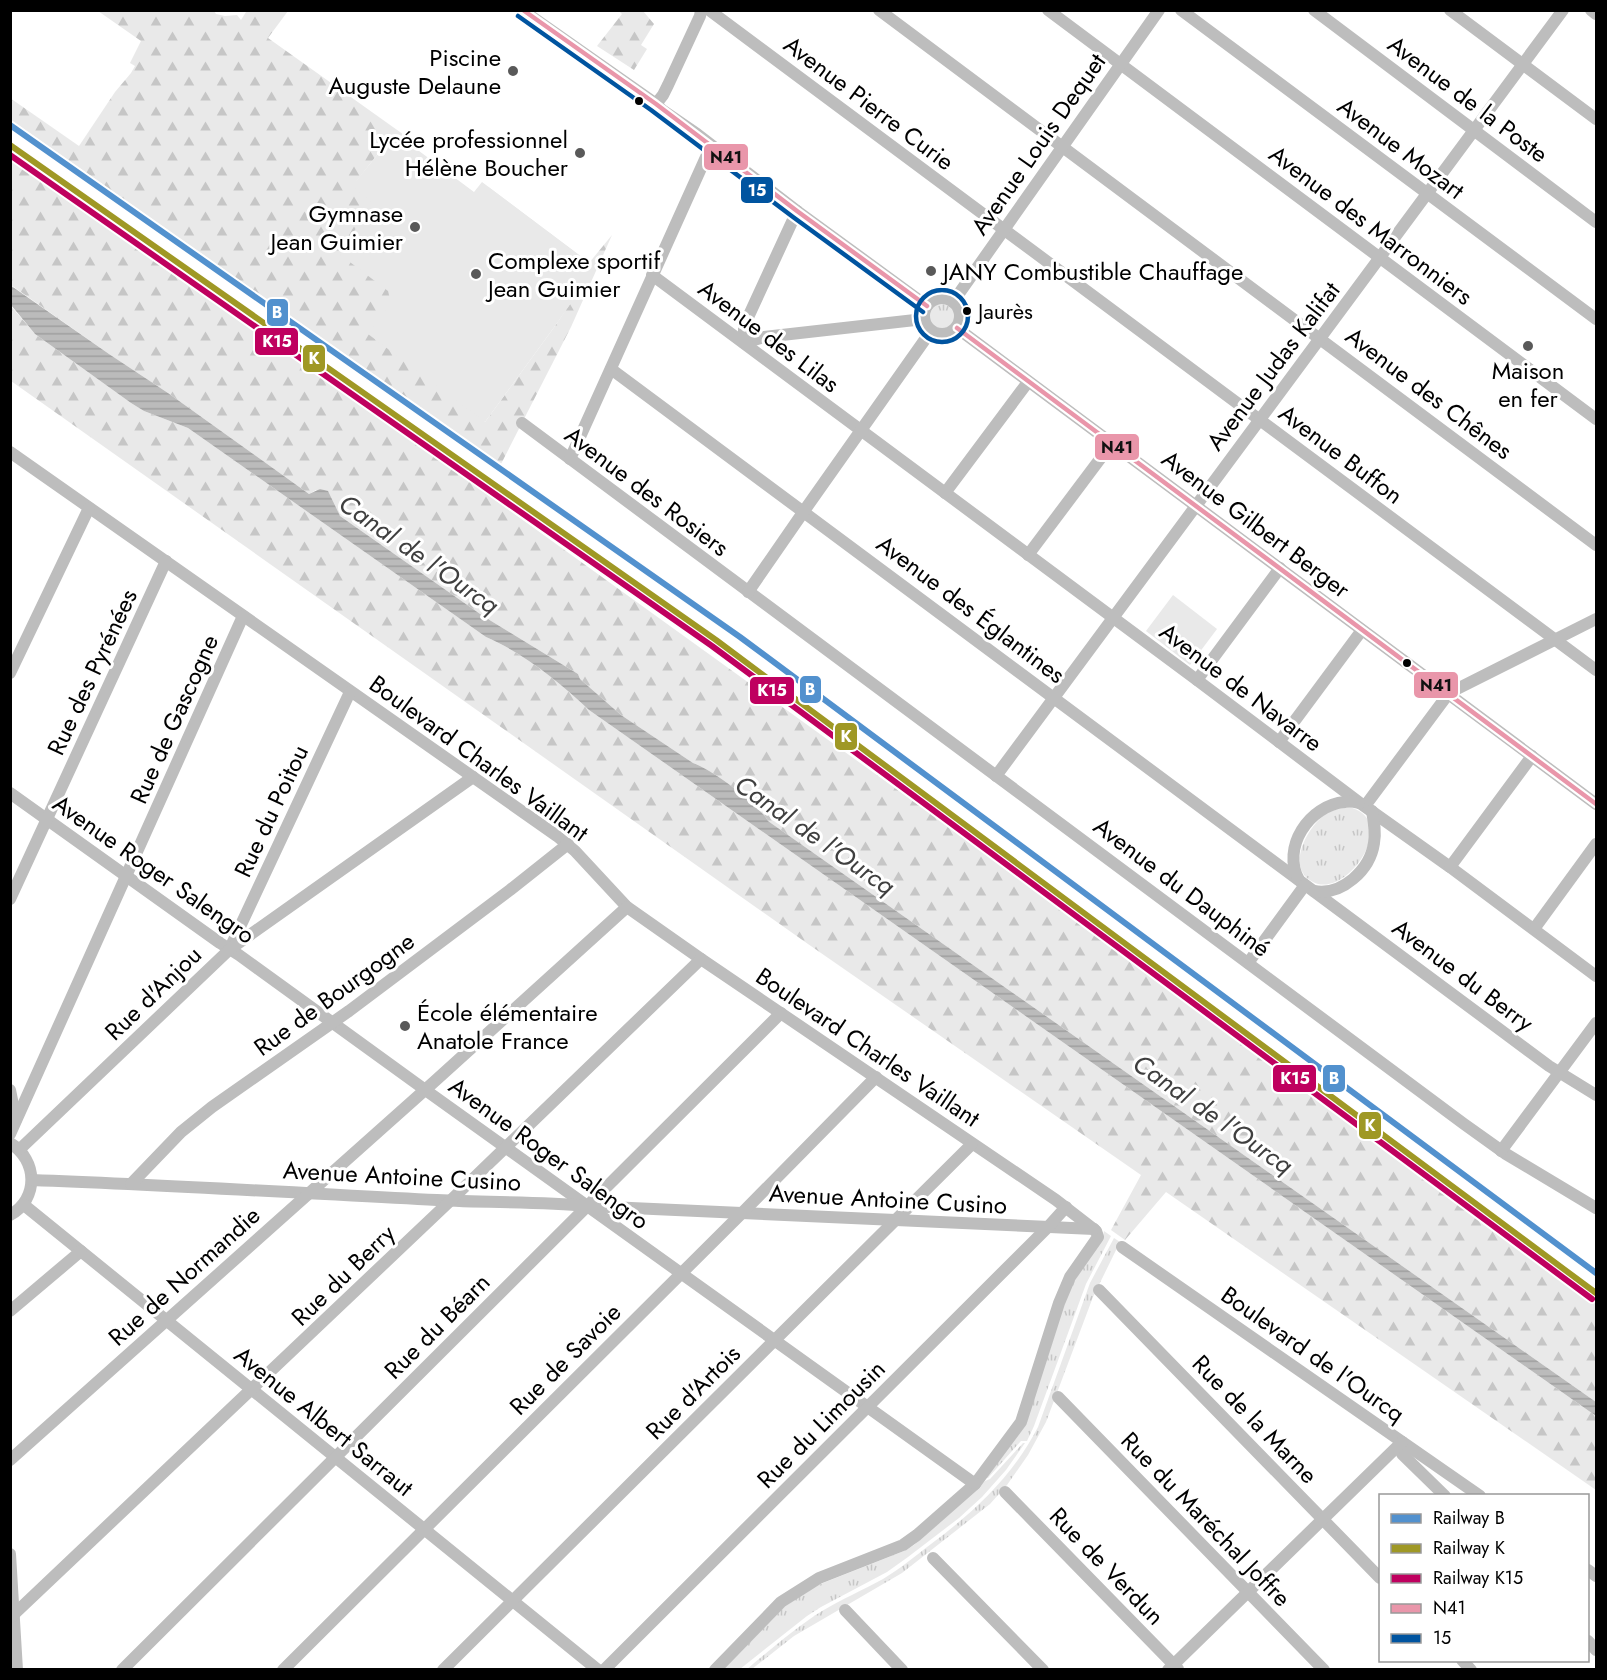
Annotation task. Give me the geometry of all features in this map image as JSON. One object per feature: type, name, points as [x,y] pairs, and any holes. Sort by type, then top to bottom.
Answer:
[{"type":"street","points":[[522,10],[656,104],[927,306]]},
{"type":"street","points":[[656,104],[668,85],[701,10]]},
{"type":"street","name":"Avenue Pierre Curie","points":[[709,10],[1004,229]]},
{"type":"street","name":"Avenue des Chênes","points":[[879,10],[1596,545]]},
{"type":"street","name":"Avenue des Marronniers","points":[[1048,10],[1596,419]]},
{"type":"street","name":"Avenue Louis Dequet","points":[[953,302],[1159,10]]},
{"type":"street","name":"Avenue Mozart","points":[[1181,10],[1596,319]]},
{"type":"street","name":"Avenue de la Poste","points":[[1314,10],[1596,222]]},
{"type":"street","points":[[1450,10],[1596,119]]},
{"type":"street","name":"Avenue Judas Kalifat","points":[[996,776],[1563,10]]},
{"type":"street","points":[[1591,10],[1596,14]]},
{"type":"street","points":[[570,459],[711,146]]},
{"type":"street","points":[[797,211],[744,326],[744,343],[764,337],[924,319]]},
{"type":"street","name":"Avenue Buffon","points":[[1004,229],[1596,670]]},
{"type":"street","name":"Avenue des Lilas","points":[[652,275],[861,431]]},
{"type":"street","points":[[939,298],[953,302],[960,311],[957,328],[947,334],[936,334],[931,331],[924,319],[927,306],[939,298]]},
{"type":"street","name":"Avenue Gilbert Berger","points":[[957,328],[1596,804]]},
{"type":"street","points":[[748,592],[931,331]]},
{"type":"street","name":"Avenue des Églantines","points":[[611,369],[1306,886]]},
{"type":"street","points":[[945,493],[1028,382]]},
{"type":"street","name":"Avenue des Rosiers","points":[[522,423],[748,592]]},
{"type":"street","name":"Avenue de Navarre","points":[[861,431],[1596,976]]},
{"type":"street","points":[[1028,555],[1112,443]]},
{"type":"street","name":"Boulevard Charles Vaillant","points":[[11,453],[568,844],[627,907],[1094,1228]]},
{"type":"street","points":[[10,673],[89,508]]},
{"type":"street","name":"Rue des Pyrénées","points":[[10,899],[166,561]]},
{"type":"street","points":[[1197,680],[1280,568]]},
{"type":"street","name":"Avenue du Dauphiné","points":[[748,592],[1501,1151],[1596,1208]]},
{"type":"street","name":"Rue de Gascogne","points":[[10,1134],[243,616]]},
{"type":"street","points":[[1366,807],[1449,693],[1596,619]]},
{"type":"street","points":[[1279,742],[1362,630]]},
{"type":"street","name":"Rue du Poitou","points":[[230,949],[350,692]]},
{"type":"street","points":[[1450,867],[1532,756]]},
{"type":"street","name":"Rue d'Anjou","points":[[15,1146],[230,949],[473,777]]},
{"type":"street","name":"Avenue Roger Salengro","points":[[10,793],[975,1484]]},
{"type":"street","points":[[1344,802],[1366,807],[1375,829],[1374,846],[1369,859],[1359,873],[1347,884],[1329,892],[1306,886],[1293,870],[1293,861],[1294,848],[1302,830],[1311,818],[1323,808],[1344,802]]},
{"type":"street","name":"Rue de Bourgogne","points":[[131,1184],[182,1132],[212,1107],[333,1023],[568,844]]},
{"type":"street","points":[[1534,929],[1596,844]]},
{"type":"street","points":[[1248,963],[1306,886]]},
{"type":"street","name":"Avenue du Berry","points":[[1306,886],[1560,1072],[1596,1095]]},
{"type":"street","name":"Rue de Normandie","points":[[10,1460],[627,907]]},
{"type":"street","name":"Rue du Berry","points":[[12,1616],[450,1201],[701,959]]},
{"type":"street","name":"Rue du Béarn","points":[[122,1670],[781,1013]]},
{"type":"street","points":[[1501,1151],[1596,1023]]},
{"type":"street","name":"Rue de Savoie","points":[[282,1670],[876,1077]]},
{"type":"street","points":[[10,1090],[16,1121]]},
{"type":"street","name":"Rue d'Artois","points":[[443,1670],[972,1144]]},
{"type":"street","points":[[10,1215],[24,1205],[32,1180],[27,1159],[15,1146]]},
{"type":"street","name":"Avenue Antoine Cusino","points":[[32,1180],[450,1201],[561,1203],[1094,1228]]},
{"type":"street","name":"Avenue Albert Sarraut","points":[[24,1205],[598,1670]]},
{"type":"street","name":"Rue du Limousin","points":[[604,1670],[1066,1208]]},
{"type":"street","points":[[715,1670],[781,1602],[819,1578],[903,1545],[917,1536],[975,1484],[1021,1422],[1059,1303],[1070,1276],[1098,1237],[1094,1228]]},
{"type":"street","name":"Boulevard de l'Ourcq","points":[[1122,1247],[1477,1494]]},
{"type":"street","points":[[10,1311],[81,1251]]},
{"type":"street","name":"Rue de la Marne","points":[[1099,1290],[1379,1577]]},
{"type":"street","name":"Rue du Maréchal Joffre","points":[[1058,1397],[1324,1670]]},
{"type":"street","points":[[1402,1442],[1401,1454],[1441,1491]]},
{"type":"street","points":[[1173,1668],[1402,1442]]},
{"type":"street","points":[[1441,1491],[1437,1481],[1448,1473]]},
{"type":"street","name":"Rue de Verdun","points":[[1005,1492],[1173,1668]]},
{"type":"street","points":[[10,1554],[17,1670]]},
{"type":"street","points":[[933,1558],[1043,1670]]},
{"type":"street","points":[[845,1610],[902,1670]]},
{"type":"green space","points":[[98,11],[214,11],[216,14],[225,16],[237,15],[241,20],[245,11],[288,11],[268,38],[421,147],[416,153],[392,136],[355,183],[380,203],[368,261],[485,422],[582,286],[487,186],[589,263],[612,235],[571,327],[501,464],[11,120],[10,98],[79,146],[115,92],[131,73],[135,66],[130,63],[141,41]]},
{"type":"green space","points":[[619,11],[643,11],[654,24],[641,45],[647,49],[634,70],[597,46],[622,14]]},
{"type":"green space","name":"Complexe sportif Jean Guimier","points":[[395,133],[474,192],[482,182],[590,263],[583,286],[485,422],[368,334],[391,303],[388,291],[338,253],[374,204],[352,186]]},
{"type":"green space","points":[[11,154],[1256,1048],[1596,1300],[1596,1402],[768,821],[734,788],[621,715],[580,679],[578,674],[483,616],[340,516],[336,509],[316,490],[309,494],[11,285]]},
{"type":"green space","points":[[942,303],[952,307],[956,317],[952,327],[942,331],[932,327],[928,317],[932,307]]},
{"type":"green space","points":[[10,305],[35,334],[131,403],[144,411],[188,428],[486,637],[528,660],[589,710],[1596,1416],[1596,1490],[1166,1192],[1125,1240],[1111,1230],[1141,1175],[808,944],[11,381]]},
{"type":"green space","points":[[1173,595],[1217,629],[1190,665],[1146,631]]},
{"type":"green space","points":[[1349,807],[1364,814],[1370,826],[1369,841],[1363,856],[1340,880],[1326,884],[1313,882],[1305,876],[1301,868],[1300,859],[1305,839],[1323,816]]},
{"type":"green space","points":[[1104,1231],[1111,1236],[1086,1284],[1027,1441],[1021,1441],[988,1478],[984,1478],[1021,1430],[1068,1291]]},
{"type":"green space","points":[[1114,1238],[1120,1242],[1093,1297],[1046,1422],[1028,1455],[1007,1485],[990,1504],[902,1573],[794,1636],[752,1669],[746,1670],[822,1611],[901,1567],[977,1506],[1004,1477],[1028,1445],[1038,1427],[1090,1283]]},
{"type":"green space","points":[[1025,1443],[1006,1470],[982,1497],[959,1518],[908,1557],[887,1572],[807,1616],[740,1669],[723,1670],[784,1607],[807,1591],[914,1545],[990,1479]]},
{"type":"shaded area","points":[[10,285],[168,393],[309,494],[320,489],[328,491],[340,516],[483,616],[578,674],[580,679],[621,715],[734,788],[768,821],[1596,1402],[1596,1416],[589,710],[528,660],[486,637],[188,428],[144,411],[131,403],[35,334],[11,305]]},
{"type":"rail line","name":"B","points":[[10,125],[740,637],[1596,1273]]},
{"type":"rail line","name":"K","points":[[10,145],[716,640],[1596,1293]]},
{"type":"rail line","name":"K15","points":[[10,155],[712,646],[1592,1299]]},
{"type":"transit line","name":"N41","points":[[523,10],[656,104],[927,306]]},
{"type":"transit line","name":"15","points":[[518,16],[651,110],[923,312]]},
{"type":"transit line","name":"15","points":[[942,290],[952,292],[960,298],[966,306],[968,316],[966,326],[960,334],[952,340],[942,342],[932,340],[924,334],[918,326],[916,316],[918,306],[924,298],[932,292],[942,290]]},
{"type":"transit line","name":"N41","points":[[957,328],[1596,804]]},
{"type":"place","name":"Piscine Auguste Delaune","points":[[513,71]]},
{"type":"place","name":"Lycée professionnel Hélène Boucher","points":[[580,153]]},
{"type":"place","name":"Gymnase Jean Guimier","points":[[415,227]]},
{"type":"place","name":"JANY Combustible Chauffage","points":[[931,271]]},
{"type":"place","name":"Complexe sportif Jean Guimier","points":[[476,274]]},
{"type":"place","name":"Jaurès","points":[[967,311]]},
{"type":"place","name":"Maison en fer","points":[[1528,346]]},
{"type":"place","name":"École élémentaire Anatole France","points":[[405,1026]]},
{"type":"water label","name":"Canal de l'Ourcq","points":[[419,554]]},
{"type":"water label","name":"Canal de l'Ourcq","points":[[815,835]]},
{"type":"water label","name":"Canal de l'Ourcq","points":[[1213,1114]]}]
